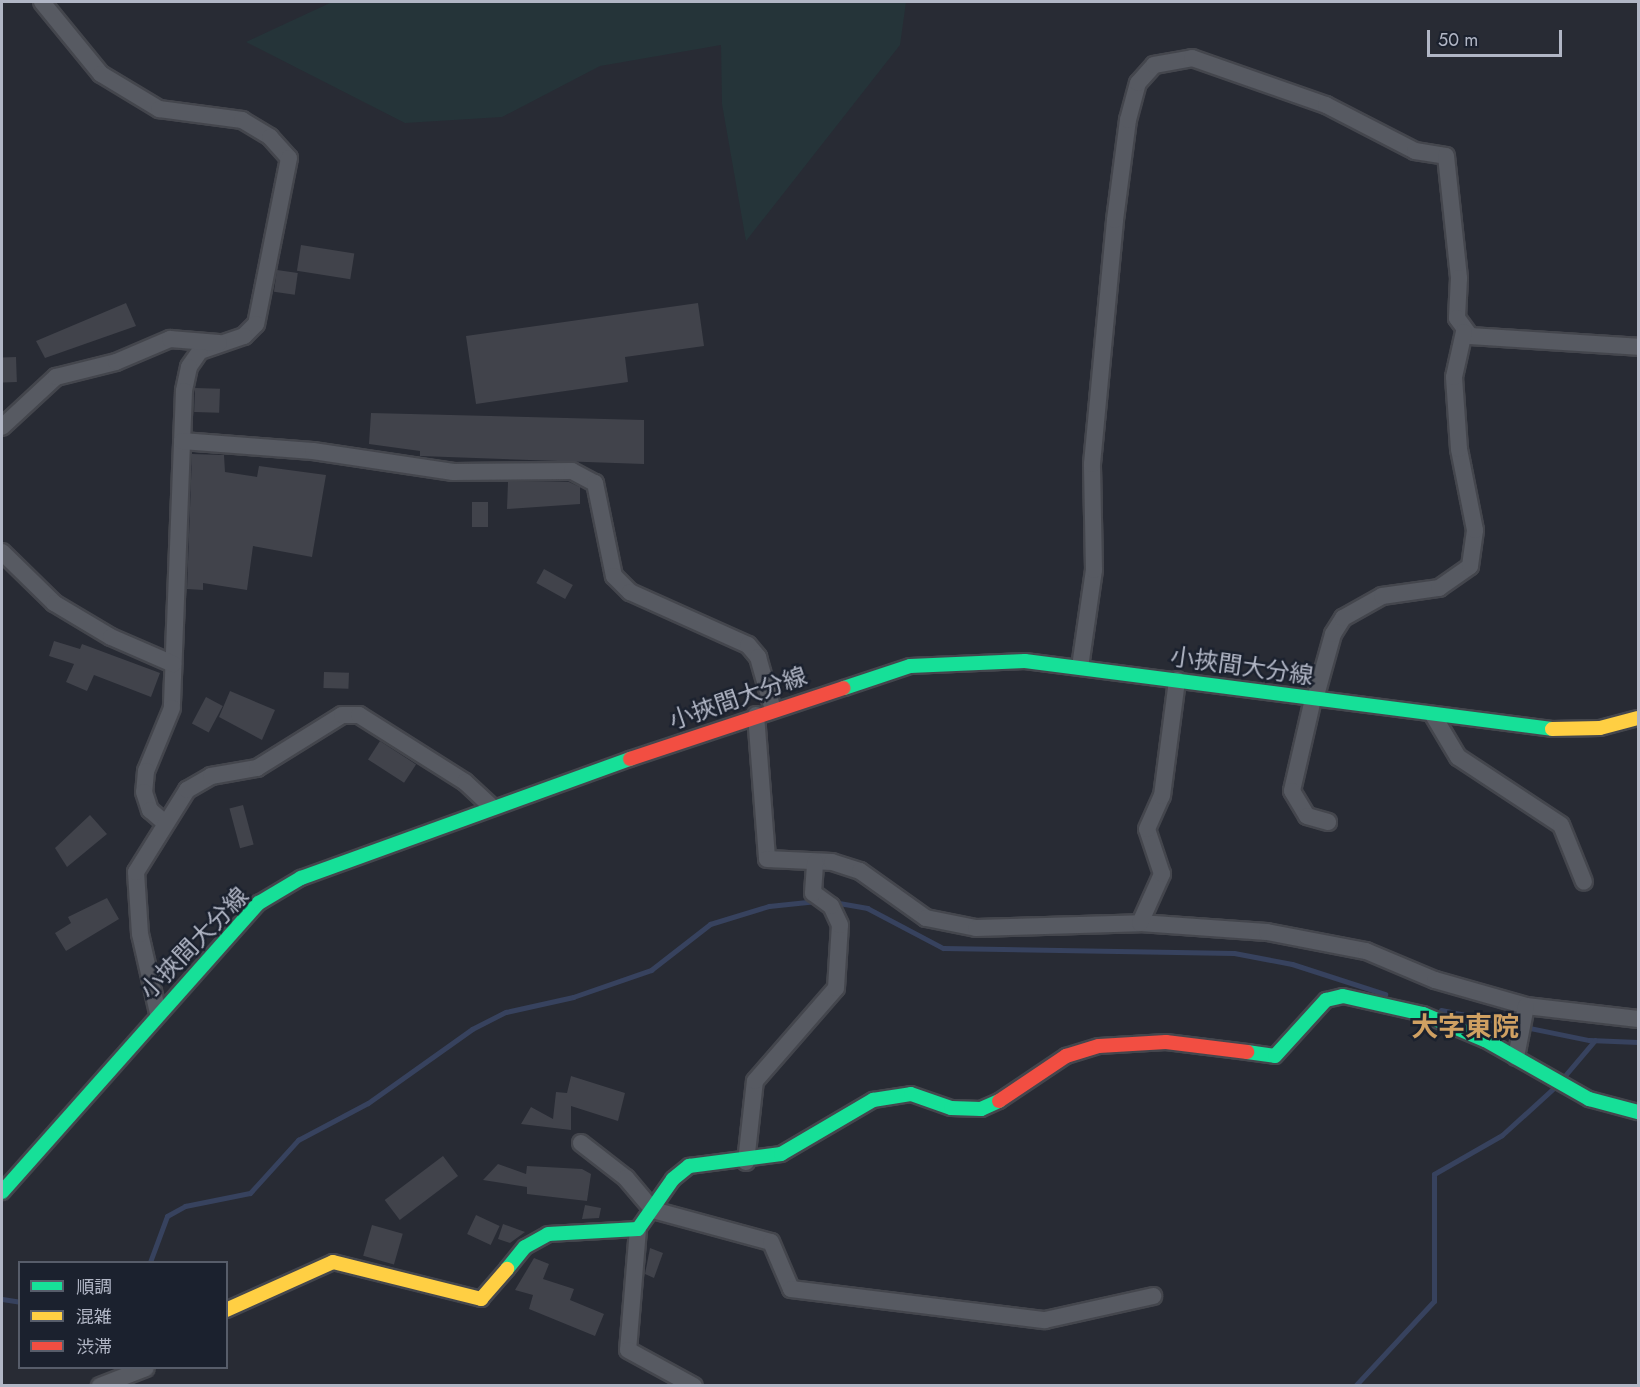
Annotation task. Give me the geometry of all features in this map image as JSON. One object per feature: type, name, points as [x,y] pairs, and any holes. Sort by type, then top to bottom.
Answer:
[{"type":"main road","name":"小挾間大分線","points":[[2,1192],[158,1013],[259,903],[301,879],[490,805],[910,666],[1025,661],[1539,729],[1600,728],[1638,718]]},
{"type":"main road","points":[[228,1309],[333,1262],[481,1299],[525,1247],[548,1234],[638,1229],[673,1179],[689,1166],[746,1162],[781,1154],[873,1100],[912,1094],[951,1108],[981,1109],[1020,1092],[1066,1056],[1099,1046],[1166,1042],[1275,1056],[1326,1000],[1343,996],[1423,1014],[1516,1057],[1589,1099],[1638,1112]]},
{"type":"street","points":[[42,2],[101,74],[159,109],[242,120],[270,137],[289,158],[256,324],[244,336],[200,351],[189,367],[182,441],[172,708],[146,771],[144,792],[150,810],[164,822]]},
{"type":"street","points":[[1080,667],[1094,570],[1092,464],[1099,364],[1124,153],[1138,83],[1154,65],[1192,58],[1326,105],[1415,151],[1446,156],[1459,278],[1456,318],[1464,332],[1454,377],[1459,449],[1475,530],[1470,566],[1439,588],[1382,596],[1343,618],[1333,634],[1314,699],[1292,791],[1307,816],[1328,822]]},
{"type":"street","points":[[1464,332],[1638,347]]},
{"type":"street","points":[[2,427],[56,377],[116,362],[170,339],[220,343]]},
{"type":"street","points":[[182,441],[290,448],[453,472],[572,471],[595,483],[614,576],[630,592],[748,645],[758,657],[773,710]]},
{"type":"street","points":[[2,552],[54,603],[111,637],[173,664]]},
{"type":"street","points":[[1140,922],[1162,874],[1147,829],[1162,796],[1178,680]]},
{"type":"street","points":[[158,1013],[140,934],[136,872],[164,822],[187,790],[211,776],[257,768],[342,715],[374,722],[490,805]]},
{"type":"street","points":[[1433,715],[1458,757],[1561,825],[1584,882]]},
{"type":"street","points":[[756,716],[765,779],[763,849],[767,859],[777,862],[815,862],[860,871],[926,918],[948,925],[1140,922],[1267,932],[1366,951],[1435,980],[1525,1008],[1638,1019]]},
{"type":"street","points":[[746,1162],[755,1081],[836,988],[840,925],[831,906],[813,893],[815,862]]},
{"type":"street","points":[[1516,1057],[1525,1008]]},
{"type":"street","points":[[581,1143],[626,1178],[653,1210],[771,1242],[785,1282],[811,1293],[1046,1320],[1153,1296]]},
{"type":"street","points":[[638,1229],[628,1350],[694,1386]]},
{"type":"street","points":[[100,1386],[143,1369]]},
{"type":"shaded area","points":[[332,2],[906,2],[900,45],[746,241],[722,104],[721,45],[600,66],[502,117],[405,123],[246,42]]},
{"type":"building","points":[[301,245],[354,253],[350,279],[297,271]]},
{"type":"building","points":[[277,270],[298,273],[295,295],[274,292]]},
{"type":"building","points":[[126,303],[136,326],[45,358],[36,341]]},
{"type":"building","points":[[698,303],[704,346],[625,357],[628,382],[476,404],[466,336]]},
{"type":"building","points":[[2,357],[16,357],[17,382],[3,382]]},
{"type":"building","points":[[195,388],[220,389],[219,413],[194,412]]},
{"type":"building","points":[[371,413],[644,420],[644,464],[420,456],[420,451],[369,444]]},
{"type":"building","points":[[192,454],[224,455],[225,472],[257,477],[259,466],[326,475],[312,557],[253,546],[247,590],[203,583],[203,590],[187,589]]},
{"type":"building","points":[[508,482],[569,482],[580,487],[580,504],[507,509]]},
{"type":"building","points":[[472,502],[488,502],[488,527],[472,527]]},
{"type":"building","points":[[544,569],[573,585],[565,599],[536,583]]},
{"type":"building","points":[[54,641],[80,649],[82,644],[160,673],[151,697],[94,675],[87,691],[66,682],[74,664],[49,656]]},
{"type":"building","points":[[324,672],[349,673],[348,689],[323,688]]},
{"type":"building","points":[[230,691],[275,710],[262,740],[219,717]]},
{"type":"building","points":[[206,697],[223,706],[209,732],[192,723]]},
{"type":"building","points":[[380,741],[416,764],[404,783],[368,759]]},
{"type":"building","points":[[243,805],[254,845],[240,848],[229,809]]},
{"type":"building","points":[[90,815],[107,834],[67,867],[55,848]]},
{"type":"building","points":[[107,898],[119,919],[66,951],[55,933],[71,923],[68,917]]},
{"type":"building","points":[[571,1076],[625,1093],[618,1121],[571,1106],[571,1130],[521,1124],[531,1107],[553,1119],[556,1092],[567,1093]]},
{"type":"building","points":[[443,1156],[458,1176],[400,1220],[385,1200]]},
{"type":"building","points":[[498,1164],[526,1174],[527,1166],[582,1169],[591,1174],[587,1201],[527,1194],[527,1187],[483,1180]]},
{"type":"building","points":[[585,1205],[601,1208],[599,1218],[582,1219]]},
{"type":"building","points":[[476,1215],[500,1226],[491,1245],[467,1234]]},
{"type":"building","points":[[503,1224],[525,1232],[510,1243],[498,1239]]},
{"type":"building","points":[[372,1225],[403,1234],[394,1265],[363,1256]]},
{"type":"building","points":[[650,1248],[663,1253],[654,1278],[645,1274]]},
{"type":"building","points":[[534,1258],[549,1264],[543,1279],[574,1289],[570,1300],[604,1314],[595,1336],[529,1309],[533,1295],[515,1290]]},
{"type":"waterway","points":[[150,1261],[167,1216],[185,1206],[250,1193],[298,1140],[368,1103],[472,1029],[506,1012],[573,997],[651,970],[710,924],[769,906],[817,901]]},
{"type":"waterway","points":[[833,902],[867,908],[943,948],[1234,953],[1292,964],[1385,994]]},
{"type":"waterway","points":[[1441,1010],[1589,1040],[1638,1042]]},
{"type":"waterway","points":[[1562,1079],[1595,1040]]},
{"type":"waterway","points":[[1355,1386],[1434,1301],[1434,1174],[1502,1135],[1556,1086]]},
{"type":"waterway","points":[[2,1299],[18,1302]]},
{"type":"traffic: fast","points":[[844,688],[910,666],[1025,661],[1552,729]]},
{"type":"traffic: fast","points":[[2,1192],[259,903],[301,878],[630,759]]},
{"type":"traffic: fast","points":[[1247,1052],[1275,1056],[1326,1000],[1343,996],[1423,1014],[1485,1040],[1589,1099],[1638,1112]]},
{"type":"traffic: fast","points":[[507,1269],[525,1247],[548,1234],[638,1229],[673,1179],[689,1166],[781,1154],[873,1100],[911,1094],[951,1108],[981,1109],[999,1101]]},
{"type":"traffic: slow","points":[[1552,729],[1600,728],[1638,718]]},
{"type":"traffic: slow","points":[[228,1309],[333,1262],[481,1299],[507,1269]]},
{"type":"traffic: jam","points":[[630,759],[844,688]]},
{"type":"traffic: jam","points":[[999,1101],[1066,1056],[1099,1046],[1166,1042],[1247,1052]]},
{"type":"district","name":"大字東院","points":[[1465,1027]]}]
